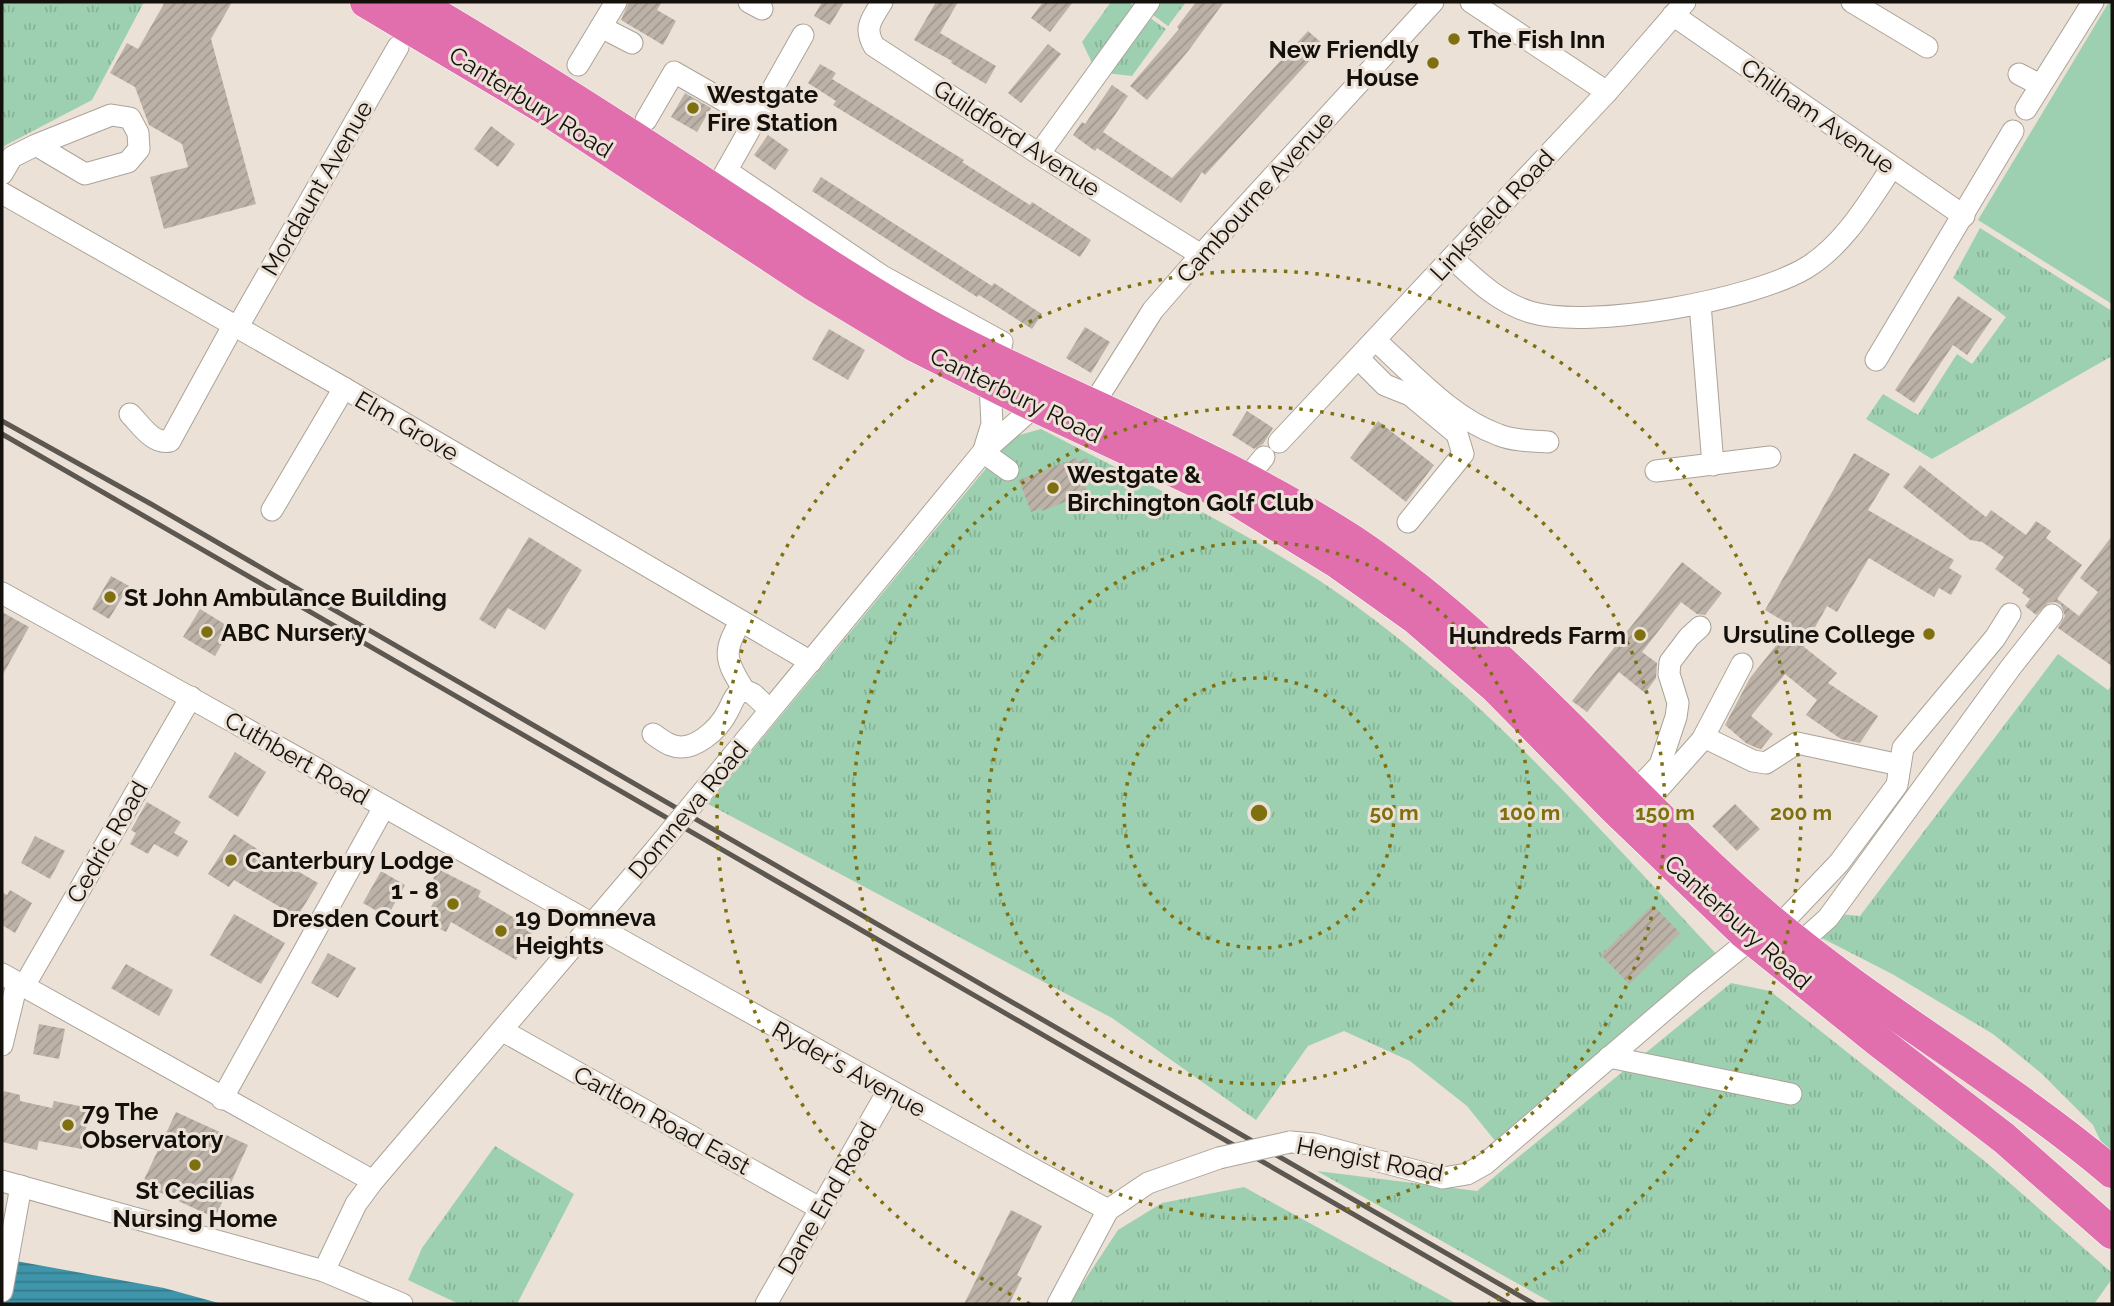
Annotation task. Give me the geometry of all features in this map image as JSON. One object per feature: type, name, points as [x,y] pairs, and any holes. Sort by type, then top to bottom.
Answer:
[{"type":"highway","name":"Canterbury Road","points":[[366,2],[552,113],[714,190]]},
{"type":"highway","name":"Canterbury Road","points":[[434,6],[714,190],[814,285],[904,339],[994,373],[1263,459],[1352,541],[1430,598],[1499,657],[1631,807]]},
{"type":"highway","name":"Canterbury Road","points":[[994,373],[1035,407],[1236,500],[1338,563],[1415,618],[1777,936],[2035,1110],[2112,1172]]},
{"type":"highway","name":"Canterbury Road","points":[[1777,936],[1825,999],[2004,1138],[2112,1233]]},
{"type":"street","points":[[578,65],[616,2]]},
{"type":"street","name":"Guildford Avenue","points":[[882,2],[870,22],[868,35],[874,46],[1039,154],[1201,254]]},
{"type":"street","points":[[1039,154],[1149,2]]},
{"type":"street","name":"Cambourne Avenue","points":[[1093,405],[1153,310],[1201,254],[1433,2]]},
{"type":"street","points":[[1471,2],[1607,92]]},
{"type":"street","points":[[1852,2],[1927,47]]},
{"type":"street","points":[[2026,109],[2094,2]]},
{"type":"street","name":"Linksfield Road","points":[[1263,459],[1300,429],[1358,358],[1607,92],[1679,9]]},
{"type":"street","name":"Chilham Avenue","points":[[1679,9],[1892,167],[1964,216]]},
{"type":"street","points":[[601,27],[632,43]]},
{"type":"street","points":[[714,190],[803,35]]},
{"type":"street","name":"Mordaunt Avenue","points":[[130,414],[154,438],[161,442],[170,441],[398,47]]},
{"type":"street","points":[[646,120],[674,72],[756,119]]},
{"type":"street","points":[[2019,74],[2040,85]]},
{"type":"street","points":[[1877,360],[2013,131]]},
{"type":"street","points":[[2,174],[12,157],[36,145]]},
{"type":"street","points":[[1452,257],[1488,291],[1532,313],[1588,316],[1636,313],[1700,304],[1760,289],[1806,268],[1837,243],[1892,167]]},
{"type":"street","name":"Canterbury Road","points":[[714,190],[882,276],[1002,342],[994,373]]},
{"type":"street","name":"Elm Grove","points":[[2,193],[344,388],[811,662]]},
{"type":"street","points":[[1700,304],[1713,465]]},
{"type":"street","points":[[1375,340],[1449,405],[1484,428],[1501,436],[1548,442]]},
{"type":"street","points":[[1358,358],[1385,385],[1410,395],[1457,434],[1463,454],[1408,522]]},
{"type":"street","name":"Domneva Road","points":[[983,452],[992,424],[994,373]]},
{"type":"street","points":[[272,510],[344,388]]},
{"type":"street","name":"Domneva Road","points":[[324,1271],[356,1204],[373,1181],[656,849],[983,452],[1035,407]]},
{"type":"street","points":[[983,452],[1007,470]]},
{"type":"street","points":[[1656,471],[1770,457]]},
{"type":"street","name":"Cuthbert Road","points":[[2,593],[191,697],[591,925]]},
{"type":"street","points":[[1777,936],[1839,863],[1896,785],[1903,748],[1995,638],[2010,614]]},
{"type":"street","points":[[1777,936],[1828,918],[2052,615]]},
{"type":"street","points":[[741,621],[728,643],[726,654],[733,674],[744,690],[753,694],[771,710]]},
{"type":"street","points":[[1631,807],[1660,765],[1676,717],[1678,703],[1669,674],[1670,662],[1700,627]]},
{"type":"street","points":[[1631,807],[1702,740],[1742,664]]},
{"type":"street","points":[[653,734],[671,745],[680,747],[695,744],[716,728],[735,696],[744,690]]},
{"type":"street","name":"Cedric Road","points":[[2,1045],[14,981],[191,697]]},
{"type":"street","points":[[1702,740],[1708,739],[1752,761],[1766,763],[1797,743],[1900,765]]},
{"type":"street","points":[[222,1099],[384,807]]},
{"type":"street","name":"Ryder's Avenue","points":[[591,925],[1108,1210]]},
{"type":"street","name":"Hengist Road","points":[[1058,1304],[1108,1210],[1148,1183],[1219,1158],[1290,1142],[1314,1144],[1443,1178],[1467,1174],[1485,1164],[1695,984],[1777,936]]},
{"type":"street","points":[[14,981],[373,1181]]},
{"type":"street","name":"Carlton Road East","points":[[503,1031],[821,1209]]},
{"type":"street","points":[[1609,1057],[1791,1094]]},
{"type":"street","name":"Dane End Road","points":[[766,1304],[888,1091]]},
{"type":"street","points":[[2,1291],[11,1184],[324,1271],[402,1304]]},
{"type":"green space","points":[[2,2],[144,2],[92,100],[2,149]]},
{"type":"green space","points":[[1111,2],[1128,2],[1137,8],[1094,67],[1082,42]]},
{"type":"green space","points":[[1157,2],[1186,2],[1168,26],[1149,12]]},
{"type":"green space","points":[[2109,2],[2112,2],[2112,304],[1978,220]]},
{"type":"green space","points":[[1147,16],[1166,29],[1132,76],[1105,73]]},
{"type":"green space","points":[[1980,228],[2112,311],[2112,356],[1932,459],[1866,419],[1883,394],[1918,415],[1957,354],[1972,364],[2006,317],[1953,278]]},
{"type":"green space","points":[[1041,429],[1252,540],[1320,581],[1376,621],[1481,710],[1530,758],[1720,958],[1496,1142],[1467,1106],[1410,1061],[1344,1031],[1308,1046],[1256,1120],[1112,1018],[708,804],[1012,437]]},
{"type":"green space","points":[[2058,654],[2108,690],[2112,685],[2112,1152],[2100,1140],[2093,1125],[2041,1073],[1993,1034],[1894,975],[1820,937],[1839,914],[1860,916]]},
{"type":"green space","points":[[1731,983],[1770,991],[1987,1163],[2112,1273],[2112,1279],[2094,1304],[1554,1304],[1317,1171],[1477,1191]]},
{"type":"green space","points":[[495,1146],[574,1194],[517,1304],[459,1304],[408,1280],[422,1248]]},
{"type":"green space","points":[[1244,1187],[1457,1304],[1069,1304],[1118,1230],[1162,1203]]},
{"type":"water","points":[[16,1261],[164,1288],[222,1304],[2,1304],[2,1298],[11,1299]]},
{"type":"building","points":[[165,2],[232,2],[211,39],[256,204],[164,229],[150,177],[188,167],[182,144],[149,125],[135,87],[110,73],[127,43],[138,49]]},
{"type":"building","points":[[629,2],[662,2],[657,10],[676,21],[663,45],[621,20]]},
{"type":"building","points":[[822,2],[844,2],[830,25],[814,16]]},
{"type":"building","points":[[936,2],[958,2],[940,33],[996,66],[986,84],[914,40]]},
{"type":"building","points":[[1043,2],[1073,2],[1050,32],[1031,18]]},
{"type":"building","points":[[1196,2],[1224,2],[1189,50],[1147,100],[1130,86],[1179,29],[1177,27]]},
{"type":"building","points":[[1308,31],[1324,45],[1205,175],[1202,172],[1181,203],[1073,135],[1082,122],[1085,124],[1112,85],[1128,96],[1103,132],[1172,178]]},
{"type":"building","points":[[1048,44],[1061,54],[1021,103],[1008,93]]},
{"type":"building","points":[[820,64],[836,73],[832,79],[964,160],[962,162],[1030,205],[1032,202],[1091,240],[1080,257],[833,105],[836,101],[808,83]]},
{"type":"building","name":"Westgate Fire Station","points":[[685,93],[711,108],[697,132],[671,117]]},
{"type":"building","points":[[491,126],[515,144],[498,167],[474,149]]},
{"type":"building","points":[[768,135],[789,150],[775,170],[754,155]]},
{"type":"building","points":[[821,177],[992,286],[994,283],[1042,314],[1032,329],[979,295],[977,297],[812,191]]},
{"type":"building","points":[[1958,296],[1992,319],[1967,355],[1953,345],[1914,403],[1895,390]]},
{"type":"building","points":[[1085,327],[1110,342],[1091,373],[1066,358]]},
{"type":"building","points":[[829,329],[865,350],[848,380],[812,359]]},
{"type":"building","points":[[1247,411],[1273,428],[1263,444],[1254,449],[1232,435]]},
{"type":"building","points":[[1378,421],[1434,465],[1406,502],[1350,458]]},
{"type":"building","points":[[1854,453],[1890,474],[1868,510],[1954,560],[1949,568],[1962,576],[1951,595],[1939,588],[1934,597],[1869,558],[1837,612],[1827,606],[1804,647],[1837,673],[1828,683],[1878,716],[1860,743],[1841,739],[1806,715],[1817,700],[1785,674],[1751,716],[1773,734],[1761,749],[1757,748],[1746,743],[1725,725],[1750,678],[1792,626],[1765,610]]},
{"type":"building","name":"Westgate & Birchington Golf Club","points":[[1076,458],[1078,462],[1087,458],[1094,476],[1083,482],[1087,493],[1042,511],[1041,508],[1031,512],[1019,480]]},
{"type":"building","points":[[1920,465],[1986,517],[1991,510],[2026,535],[2036,521],[2051,531],[2046,538],[2082,565],[2057,599],[2079,616],[2098,592],[2080,578],[2112,536],[2112,666],[2058,628],[2065,616],[2061,605],[2048,603],[2036,615],[2025,606],[2030,599],[2022,593],[2024,590],[1995,569],[2004,557],[1982,542],[1970,540],[1903,487]]},
{"type":"building","points":[[529,537],[582,570],[545,630],[508,608],[495,629],[479,619]]},
{"type":"building","name":"Hundreds Farm","points":[[1682,562],[1722,593],[1705,615],[1697,614],[1681,602],[1642,652],[1657,663],[1656,678],[1645,693],[1619,672],[1587,712],[1572,701]]},
{"type":"building","name":"St John Ambulance Building","points":[[111,576],[129,586],[109,619],[92,609]]},
{"type":"building","name":"ABC Nursery","points":[[200,609],[231,628],[215,656],[183,637]]},
{"type":"building","points":[[2,612],[29,627],[2,676]]},
{"type":"building","points":[[235,752],[266,772],[238,817],[208,797]]},
{"type":"building","points":[[147,802],[181,822],[174,833],[188,841],[178,857],[154,844],[148,854],[130,844],[136,833],[131,830]]},
{"type":"building","points":[[1735,804],[1760,829],[1737,851],[1712,826]]},
{"type":"building","points":[[234,834],[318,883],[297,917],[234,880],[229,887],[208,874]]},
{"type":"building","points":[[35,836],[65,851],[50,879],[21,863]]},
{"type":"building","points":[[438,869],[481,891],[478,897],[534,929],[516,960],[451,922],[446,932],[424,921],[435,899],[426,894]]},
{"type":"building","points":[[381,871],[405,885],[387,917],[363,903]]},
{"type":"building","points":[[10,890],[32,903],[15,933],[2,925],[2,892],[7,895]]},
{"type":"building","points":[[1653,905],[1680,933],[1629,984],[1601,955]]},
{"type":"building","points":[[234,914],[285,943],[261,984],[210,955]]},
{"type":"building","points":[[328,953],[356,968],[338,998],[311,983]]},
{"type":"building","points":[[126,964],[173,990],[159,1016],[111,988]]},
{"type":"building","points":[[39,1024],[65,1029],[59,1059],[33,1054]]},
{"type":"building","points":[[4,1091],[20,1095],[20,1101],[52,1108],[54,1101],[90,1108],[82,1149],[39,1141],[37,1150],[2,1142]]},
{"type":"building","name":"St Cecilias Nursing Home","points":[[176,1112],[248,1145],[215,1218],[142,1184]]},
{"type":"building","points":[[1011,1210],[1042,1226],[1017,1275],[1022,1278],[1009,1304],[964,1304]]},
{"type":"railway","points":[[2,421],[151,504],[1534,1304]]},
{"type":"railway","points":[[2,434],[1509,1304]]},
{"type":"place","name":"The Fish Inn","points":[[1454,39]]},
{"type":"place","name":"New Friendly House","points":[[1433,63]]},
{"type":"place","name":"Westgate Fire Station","points":[[693,108]]},
{"type":"place","name":"Westgate & Birchington Golf Club","points":[[1053,488]]},
{"type":"place","name":"St John Ambulance Building","points":[[110,597]]},
{"type":"place","name":"ABC Nursery","points":[[207,632]]},
{"type":"place","name":"Ursuline College","points":[[1929,634]]},
{"type":"place","name":"Hundreds Farm","points":[[1640,635]]},
{"type":"place","name":"Canterbury Lodge","points":[[231,860]]},
{"type":"place","name":"1 - 8 Dresden Court","points":[[453,904]]},
{"type":"place","name":"19 Domneva Heights","points":[[501,931]]},
{"type":"place","name":"79 The Observatory","points":[[68,1125]]},
{"type":"place","name":"St Cecilias Nursing Home","points":[[195,1165]]}]
